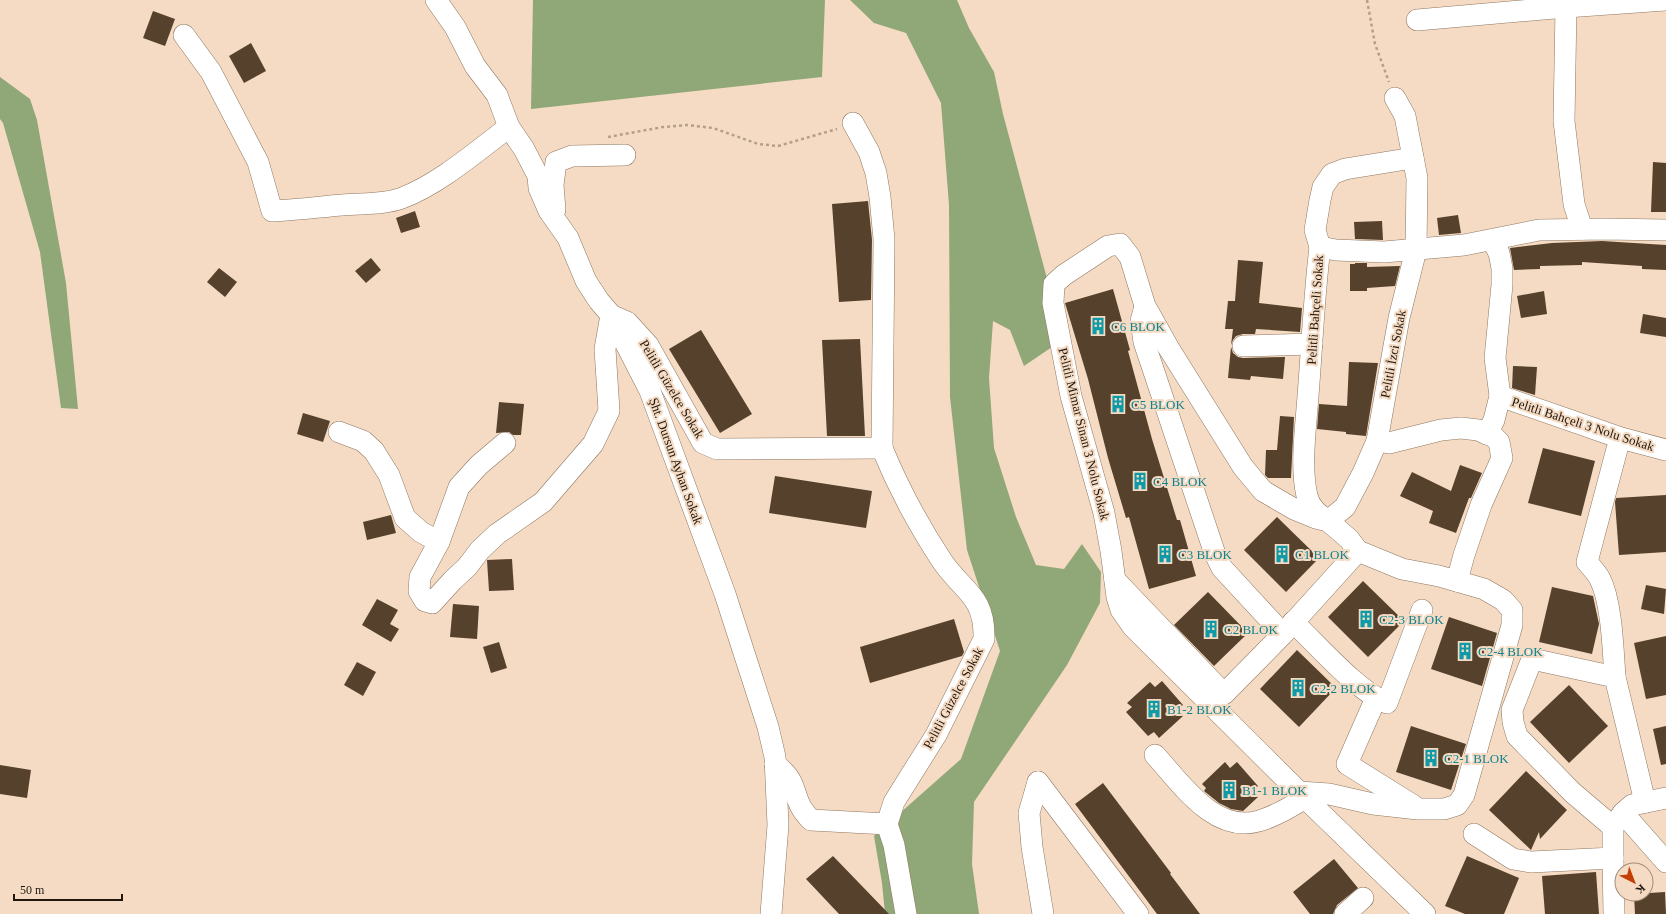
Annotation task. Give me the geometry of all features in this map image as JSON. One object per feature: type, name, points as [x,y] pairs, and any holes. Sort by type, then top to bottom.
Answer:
[{"type":"street","name":"Şht. Dursun Ayhan Sokak","points":[[436,0],[455,27],[475,66],[497,95],[509,128],[524,149],[538,176],[539,188],[549,211],[568,238],[586,281],[599,301],[612,315],[650,391],[725,594],[768,727],[775,757],[778,826],[770,914]]},
{"type":"street","points":[[1417,20],[1666,0]]},
{"type":"street","points":[[1566,7],[1564,121],[1574,204],[1582,229]]},
{"type":"street","points":[[184,35],[211,72],[258,162],[272,212],[342,205],[377,204],[402,198],[438,178],[509,128]]},
{"type":"street","name":"Pelitli İzci Sokak","points":[[1377,440],[1399,318],[1416,250],[1417,178],[1404,116],[1395,98]]},
{"type":"street","name":"Pelitli Güzelce Sokak","points":[[853,124],[869,152],[876,173],[884,239],[882,448],[900,488],[943,562],[969,591],[979,607],[985,623],[984,639],[936,735],[894,802],[887,824]]},
{"type":"street","points":[[554,218],[555,203],[553,186],[556,162],[572,156],[625,155]]},
{"type":"street","points":[[1320,247],[1315,230],[1323,187],[1332,174],[1344,169],[1413,158]]},
{"type":"street","name":"Pelitli Bahçeli Sokak","points":[[1328,521],[1316,512],[1310,504],[1305,478],[1305,444],[1320,247],[1356,252],[1384,252],[1464,245],[1539,230],[1666,230]]},
{"type":"street","points":[[1487,434],[1494,420],[1500,396],[1495,358],[1502,285],[1502,268],[1499,253],[1492,240]]},
{"type":"street","name":"Pelitli Mimar Sinan 3 Nolu Sokak","points":[[1358,551],[1349,539],[1328,521],[1294,509],[1263,491],[1243,467],[1168,347],[1145,306],[1130,257],[1120,244],[1108,246],[1064,275],[1054,284],[1053,303],[1070,388],[1104,513],[1112,551],[1117,597],[1121,610],[1133,627],[1302,795],[1425,914]]},
{"type":"street","points":[[1145,306],[1141,321],[1144,342],[1215,554],[1222,568],[1288,628],[1376,698],[1387,702],[1422,610]]},
{"type":"street","points":[[505,443],[479,465],[459,487],[439,542],[420,577],[418,591],[425,601],[432,603],[467,567],[480,550],[497,534],[543,502],[593,444],[609,411],[605,349],[612,315]]},
{"type":"street","name":"Pelitli Güzelce Sokak","points":[[612,315],[627,322],[648,345],[703,443],[717,449],[882,448]]},
{"type":"street","points":[[1243,346],[1312,344]]},
{"type":"street","name":"Pelitli Bahçeli 3 Nolu Sokak","points":[[1500,396],[1621,438],[1666,450]]},
{"type":"street","points":[[1328,521],[1345,507],[1377,440],[1389,443],[1441,430],[1461,428],[1478,430],[1494,436],[1499,442],[1502,458],[1481,505],[1457,581]]},
{"type":"street","points":[[339,432],[363,441],[374,451],[389,475],[405,518],[421,532],[439,542]]},
{"type":"street","points":[[1617,449],[1587,562],[1600,579],[1605,595],[1610,624],[1615,677],[1645,802]]},
{"type":"street","points":[[1115,580],[1224,694],[1288,628],[1358,551],[1402,569],[1457,581],[1484,589],[1503,600],[1512,610],[1512,625],[1464,795],[1457,805],[1444,809],[1418,809],[1373,804],[1329,794],[1302,795],[1284,811],[1258,822],[1237,822],[1218,816],[1200,804],[1155,755]]},
{"type":"street","points":[[1615,677],[1532,659],[1512,710],[1513,722],[1517,736],[1573,793],[1618,820],[1666,862]]},
{"type":"street","points":[[1376,698],[1347,764],[1418,809]]},
{"type":"street","points":[[775,764],[787,775],[802,810],[811,820],[887,824],[894,845],[906,914]]},
{"type":"street","points":[[1042,914],[1032,847],[1029,813],[1038,782],[1138,914]]},
{"type":"street","points":[[1614,914],[1613,858],[1618,820],[1632,805],[1666,798]]},
{"type":"street","points":[[1474,834],[1513,859],[1531,862],[1613,858]]},
{"type":"street","points":[[1345,914],[1363,898]]},
{"type":"path","points":[[1367,0],[1375,44],[1395,98]]},
{"type":"path","points":[[604,138],[664,127],[687,125],[713,128],[758,144],[778,146],[853,124]]},
{"type":"green space","points":[[533,0],[825,0],[822,77],[531,109]]},
{"type":"green space","points":[[850,0],[957,0],[969,28],[994,72],[1003,114],[1049,286],[1052,347],[1024,366],[1010,330],[993,321],[989,378],[994,448],[1016,517],[1036,565],[1064,569],[1082,544],[1101,572],[1100,603],[1067,665],[974,802],[972,864],[979,914],[885,914],[882,883],[874,836],[961,759],[1000,651],[967,550],[950,397],[949,205],[941,103],[906,33],[874,23]]},
{"type":"green space","points":[[0,77],[30,99],[37,120],[66,283],[78,409],[61,408],[40,252],[3,123],[0,119]]},
{"type":"building","points":[[153,11],[175,19],[165,46],[143,38]]},
{"type":"building","points":[[251,43],[266,71],[244,83],[229,56]]},
{"type":"building","points":[[1653,162],[1666,163],[1666,212],[1651,212]]},
{"type":"building","points":[[868,201],[872,240],[871,300],[839,302],[832,204]]},
{"type":"building","points":[[415,211],[420,227],[401,233],[396,218]]},
{"type":"building","points":[[1458,215],[1461,233],[1439,235],[1437,218]]},
{"type":"building","points":[[1382,221],[1383,240],[1355,239],[1354,222]]},
{"type":"building","points":[[1602,241],[1666,245],[1666,270],[1642,269],[1642,266],[1582,262],[1582,265],[1540,266],[1540,269],[1514,270],[1510,248],[1552,243]]},
{"type":"building","points":[[371,258],[381,270],[366,283],[355,271]]},
{"type":"building","points":[[1238,260],[1263,262],[1259,303],[1302,308],[1300,332],[1256,329],[1255,334],[1243,334],[1236,336],[1231,345],[1233,329],[1225,329],[1228,301],[1235,301]]},
{"type":"building","points":[[1367,263],[1367,267],[1400,266],[1395,286],[1367,288],[1367,291],[1350,291],[1350,264]]},
{"type":"building","points":[[219,268],[237,282],[225,297],[207,282]]},
{"type":"building","points":[[1113,289],[1152,439],[1177,520],[1180,520],[1196,576],[1149,589],[1129,517],[1126,518],[1108,458],[1088,379],[1065,303]]},
{"type":"building","points":[[1544,291],[1547,314],[1521,318],[1517,296]]},
{"type":"building","points":[[1643,314],[1666,318],[1666,337],[1640,333]]},
{"type":"building","points":[[701,330],[752,414],[720,433],[669,349]]},
{"type":"building","points":[[860,339],[865,436],[827,436],[822,340]]},
{"type":"building","points":[[1231,347],[1233,353],[1238,357],[1243,358],[1285,357],[1283,379],[1251,376],[1250,380],[1228,378]]},
{"type":"building","points":[[1349,362],[1378,363],[1366,436],[1317,429],[1319,404],[1347,406]]},
{"type":"building","points":[[1513,366],[1537,367],[1535,395],[1512,388]]},
{"type":"building","points":[[499,402],[524,404],[521,435],[513,435],[509,432],[496,433]]},
{"type":"building","points":[[303,413],[330,421],[323,442],[297,434]]},
{"type":"building","points":[[1280,416],[1294,417],[1291,478],[1268,478],[1265,475],[1266,450],[1277,450]]},
{"type":"building","points":[[1543,448],[1595,461],[1581,516],[1528,503]]},
{"type":"building","points":[[1460,465],[1482,473],[1471,498],[1469,498],[1456,533],[1429,523],[1433,511],[1400,496],[1412,472],[1451,491]]},
{"type":"building","points":[[775,476],[872,491],[866,528],[769,513]]},
{"type":"building","points":[[1666,495],[1666,552],[1619,555],[1615,502],[1616,498]]},
{"type":"building","points":[[391,515],[396,533],[367,540],[363,522]]},
{"type":"building","name":"C1 BLOK","points":[[1277,517],[1319,558],[1286,592],[1244,550]]},
{"type":"building","points":[[512,559],[514,590],[489,591],[487,560]]},
{"type":"building","name":"C2-3 BLOK","points":[[1363,581],[1404,621],[1368,657],[1328,617]]},
{"type":"building","points":[[1646,585],[1666,589],[1664,614],[1641,609]]},
{"type":"building","points":[[1552,587],[1593,596],[1599,624],[1592,654],[1539,642]]},
{"type":"building","name":"C2 BLOK","points":[[1208,592],[1248,633],[1214,666],[1174,625]]},
{"type":"building","points":[[377,599],[398,610],[390,624],[399,629],[391,642],[362,625]]},
{"type":"building","points":[[453,604],[479,606],[477,639],[450,637]]},
{"type":"building","name":"C2-4 BLOK","points":[[1449,617],[1497,633],[1482,686],[1431,669]]},
{"type":"building","points":[[954,619],[964,652],[962,656],[870,683],[860,647]]},
{"type":"building","points":[[1666,636],[1666,695],[1646,699],[1634,643]]},
{"type":"building","points":[[499,642],[507,668],[491,673],[483,647]]},
{"type":"building","name":"C2-2 BLOK","points":[[1297,650],[1336,688],[1299,727],[1260,689]]},
{"type":"building","points":[[357,662],[376,672],[363,696],[344,685]]},
{"type":"building","name":"B1-2 BLOK","points":[[1162,681],[1183,705],[1177,710],[1183,716],[1159,738],[1154,732],[1148,736],[1126,712],[1132,707],[1127,703],[1150,682],[1155,687]]},
{"type":"building","points":[[1569,685],[1608,726],[1569,763],[1530,722]]},
{"type":"building","name":"C2-1 BLOK","points":[[1411,726],[1466,744],[1451,790],[1396,772]]},
{"type":"building","points":[[1666,726],[1666,764],[1661,765],[1653,729]]},
{"type":"building","name":"B1-1 BLOK","points":[[1225,762],[1230,768],[1237,762],[1258,786],[1252,791],[1258,797],[1243,811],[1231,809],[1219,803],[1204,791],[1206,788],[1202,784]]},
{"type":"building","points":[[0,765],[31,770],[27,798],[0,794]]},
{"type":"building","points":[[1526,771],[1567,810],[1540,839],[1539,832],[1531,850],[1489,810]]},
{"type":"building","points":[[1103,783],[1200,914],[1157,914],[1075,804]]},
{"type":"building","points":[[833,856],[889,914],[839,914],[806,879]]},
{"type":"building","points":[[1467,856],[1519,878],[1504,914],[1465,914],[1445,906]]},
{"type":"building","points":[[1334,859],[1358,888],[1337,905],[1333,914],[1310,914],[1293,892]]},
{"type":"building","points":[[1596,872],[1599,914],[1545,914],[1542,876]]},
{"type":"building","points":[[1665,892],[1666,914],[1635,914],[1634,902],[1654,902],[1654,893]]},
{"type":"place","name":"C6 BLOK","points":[[1098,326]]},
{"type":"place","name":"C5 BLOK","points":[[1118,404]]},
{"type":"place","name":"C4 BLOK","points":[[1140,481]]},
{"type":"place","name":"C3 BLOK","points":[[1165,554]]},
{"type":"place","name":"C1 BLOK","points":[[1282,554]]},
{"type":"place","name":"C2-3 BLOK","points":[[1366,619]]},
{"type":"place","name":"C2 BLOK","points":[[1211,629]]},
{"type":"place","name":"C2-4 BLOK","points":[[1465,651]]},
{"type":"place","name":"C2-2 BLOK","points":[[1298,688]]},
{"type":"place","name":"B1-2 BLOK","points":[[1154,709]]},
{"type":"place","name":"C2-1 BLOK","points":[[1431,758]]},
{"type":"place","name":"B1-1 BLOK","points":[[1229,790]]}]
